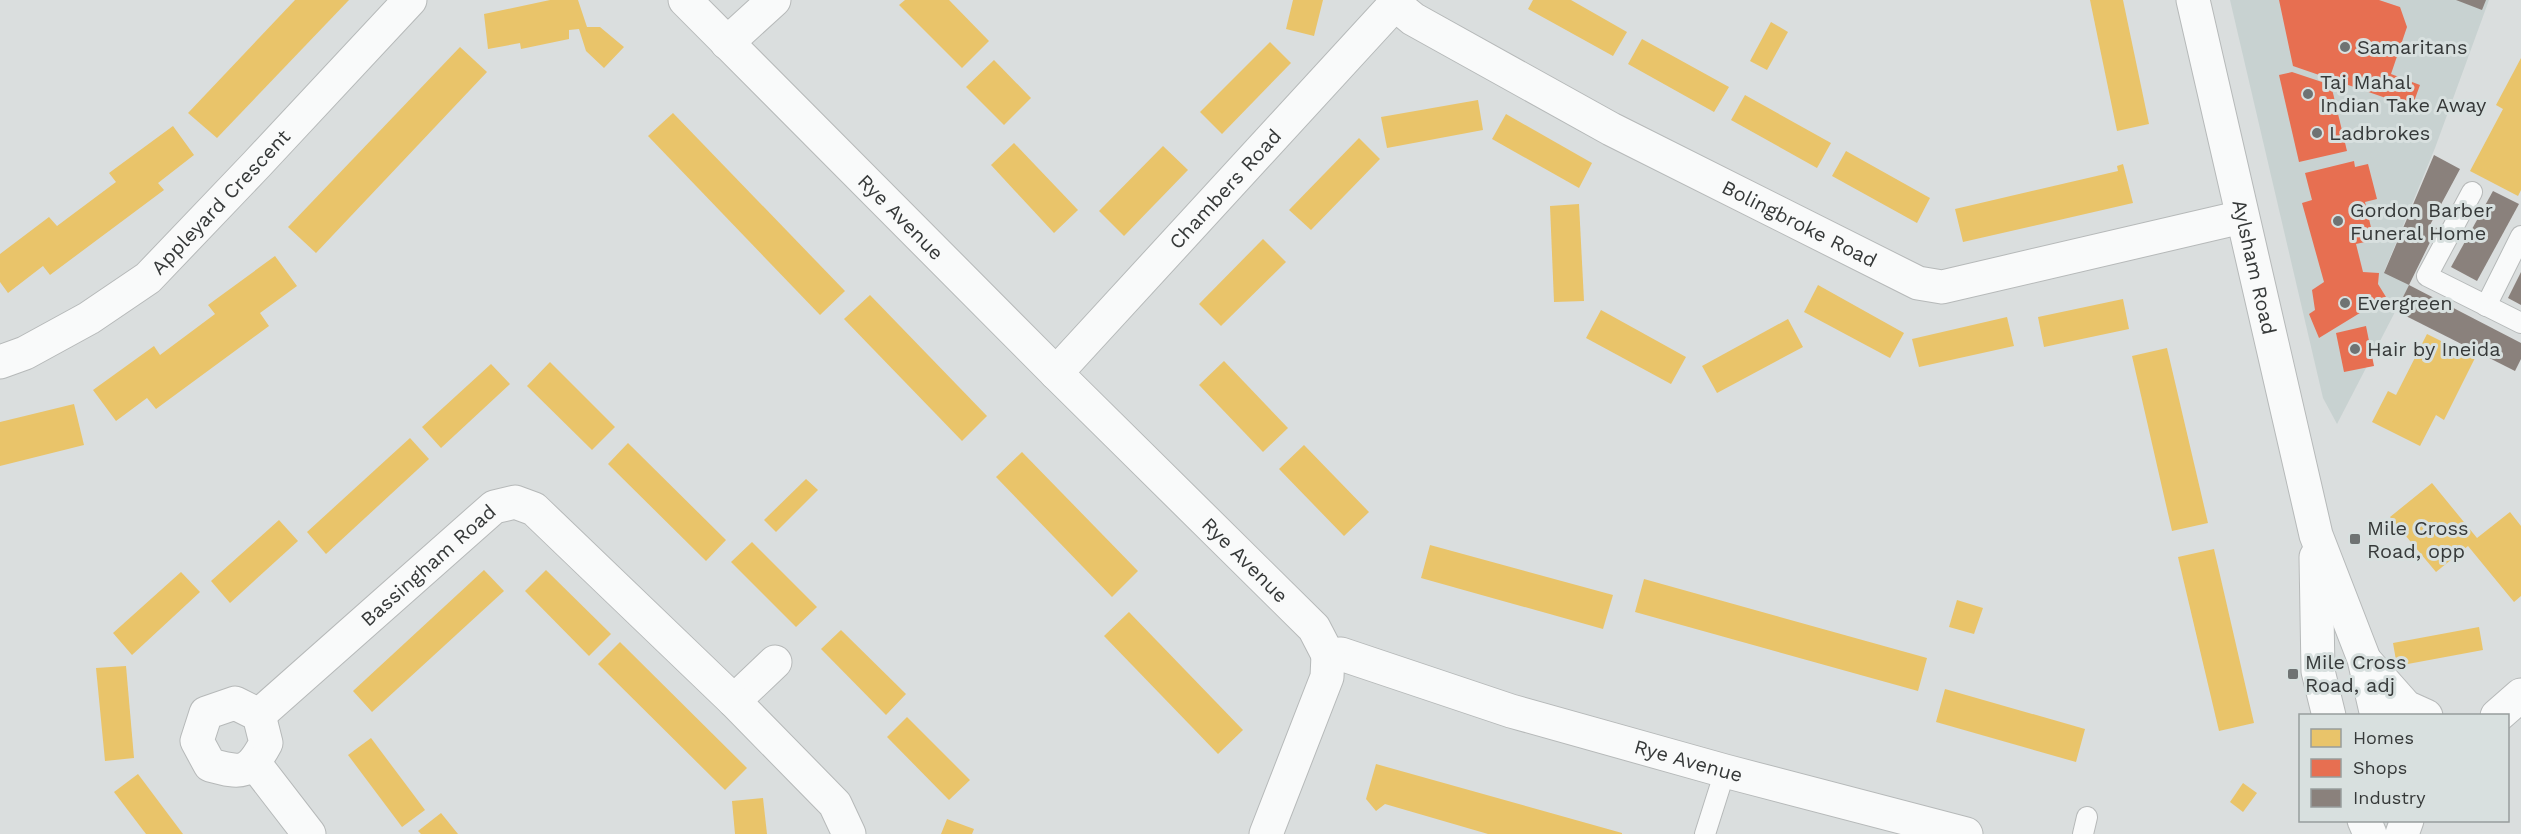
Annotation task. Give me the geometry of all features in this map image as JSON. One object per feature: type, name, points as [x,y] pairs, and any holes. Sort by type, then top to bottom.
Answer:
[{"type":"street","name":"Appleyard Crescent","points":[[0,362],[25,353],[89,318],[148,278],[410,0]]},
{"type":"street","name":"Rye Avenue","points":[[685,0],[1056,373],[1314,628],[1328,655],[1341,654],[1511,711],[1725,771],[1965,834]]},
{"type":"street","points":[[727,44],[774,0]]},
{"type":"street","name":"Aylsham Road","points":[[2193,0],[2316,535],[2364,659],[2377,714]]},
{"type":"street","name":"Bolingbroke Road","points":[[1394,2],[1413,19],[1611,129],[1918,283],[1942,287],[2242,217]]},
{"type":"street","name":"Chambers Road","points":[[1056,373],[1394,2]]},
{"type":"street","name":"Bassingham Road","points":[[259,715],[494,507],[515,502],[534,509],[734,701],[836,804],[849,834]]},
{"type":"street","name":"Aylsham Road","points":[[2316,535],[2318,671],[2329,714]]},
{"type":"street","points":[[1266,834],[1327,676],[1328,655]]},
{"type":"street","points":[[2364,659],[2406,707],[2422,714]]},
{"type":"street","points":[[734,701],[775,662]]},
{"type":"street","points":[[2499,714],[2521,695]]},
{"type":"street","points":[[235,703],[259,715],[266,743],[255,764],[236,772],[210,765],[197,741],[206,713],[235,703]]},
{"type":"street","points":[[255,764],[309,834]]},
{"type":"lane","points":[[2472,192],[2427,276],[2521,323]]},
{"type":"lane","points":[[2486,306],[2521,236]]},
{"type":"lane","points":[[1705,834],[1725,771]]},
{"type":"shaded area","points":[[2230,0],[2489,0],[2435,148],[2384,272],[2409,285],[2337,424],[2323,398]]},
{"type":"building: Homes","points":[[295,0],[349,0],[217,138],[188,113]]},
{"type":"building: Homes","points":[[550,0],[578,0],[587,27],[600,27],[624,47],[604,68],[586,51],[579,29],[569,30],[569,39],[521,49],[520,43],[488,49],[484,14]]},
{"type":"building: Homes","points":[[905,0],[949,0],[989,41],[962,68],[899,5]]},
{"type":"building: Homes","points":[[1293,0],[1323,0],[1314,36],[1286,29]]},
{"type":"building: Homes","points":[[1533,0],[1571,0],[1627,32],[1613,56],[1528,9]]},
{"type":"building: Homes","points":[[2090,0],[2123,0],[2149,124],[2117,131]]},
{"type":"building: Homes","points":[[1771,22],[1788,32],[1767,70],[1750,61]]},
{"type":"building: Homes","points":[[1642,39],[1729,87],[1714,112],[1628,64]]},
{"type":"building: Homes","points":[[1270,42],[1291,63],[1222,134],[1200,112]]},
{"type":"building: Homes","points":[[460,47],[487,72],[316,253],[288,227]]},
{"type":"building: Homes","points":[[2521,58],[2521,190],[2518,196],[2470,171],[2503,109],[2496,105]]},
{"type":"building: Homes","points":[[994,60],[1031,98],[1004,125],[966,87]]},
{"type":"building: Homes","points":[[1745,95],[1831,143],[1817,168],[1731,120]]},
{"type":"building: Homes","points":[[1478,100],[1483,130],[1387,148],[1381,117]]},
{"type":"building: Homes","points":[[673,113],[845,291],[820,315],[648,136]]},
{"type":"building: Homes","points":[[1506,114],[1592,163],[1579,188],[1492,139]]},
{"type":"building: Homes","points":[[173,126],[194,155],[158,183],[164,190],[50,275],[43,266],[8,293],[0,282],[0,254],[49,217],[57,226],[116,182],[109,173]]},
{"type":"building: Homes","points":[[1359,138],[1380,159],[1311,230],[1289,210]]},
{"type":"building: Homes","points":[[1014,143],[1078,210],[1054,233],[991,165]]},
{"type":"building: Homes","points":[[1163,146],[1188,170],[1124,236],[1099,211]]},
{"type":"building: Homes","points":[[1846,151],[1930,198],[1917,223],[1832,176]]},
{"type":"building: Homes","points":[[2123,164],[2133,203],[1963,242],[1955,209],[2118,171],[2117,166]]},
{"type":"building: Homes","points":[[1579,204],[1584,301],[1554,302],[1550,206]]},
{"type":"building: Homes","points":[[1263,239],[1286,262],[1221,326],[1199,304]]},
{"type":"building: Homes","points":[[275,256],[297,286],[260,313],[269,326],[156,409],[147,398],[116,421],[93,390],[154,346],[160,355],[215,314],[208,305]]},
{"type":"building: Homes","points":[[1818,285],[1904,333],[1890,358],[1804,312]]},
{"type":"building: Homes","points":[[870,295],[987,416],[962,441],[844,319]]},
{"type":"building: Homes","points":[[2123,299],[2129,329],[2044,347],[2038,317]]},
{"type":"building: Homes","points":[[1601,310],[1686,357],[1671,384],[1586,338]]},
{"type":"building: Homes","points":[[2007,317],[2014,346],[1919,367],[1912,339]]},
{"type":"building: Homes","points":[[1788,319],[1803,347],[1717,393],[1702,366]]},
{"type":"building: Homes","points":[[2427,334],[2475,358],[2444,420],[2436,415],[2420,446],[2372,422],[2388,391],[2396,395]]},
{"type":"building: Homes","points":[[2167,348],[2208,523],[2172,531],[2132,356]]},
{"type":"building: Homes","points":[[1224,361],[1288,428],[1263,452],[1199,385]]},
{"type":"building: Homes","points":[[550,362],[615,427],[592,450],[527,386]]},
{"type":"building: Homes","points":[[491,364],[510,384],[441,448],[422,427]]},
{"type":"building: Homes","points":[[74,404],[84,445],[0,466],[0,422]]},
{"type":"building: Homes","points":[[410,438],[429,459],[326,554],[307,532]]},
{"type":"building: Homes","points":[[628,443],[726,540],[706,561],[608,464]]},
{"type":"building: Homes","points":[[1304,445],[1369,512],[1344,536],[1279,469]]},
{"type":"building: Homes","points":[[1022,452],[1138,571],[1112,597],[996,477]]},
{"type":"building: Homes","points":[[806,479],[818,490],[776,532],[764,520]]},
{"type":"building: Homes","points":[[2432,483],[2477,538],[2510,512],[2521,526],[2521,596],[2514,602],[2468,546],[2436,572],[2390,517]]},
{"type":"building: Homes","points":[[279,520],[298,541],[230,603],[211,581]]},
{"type":"building: Homes","points":[[752,542],[817,607],[796,627],[731,562]]},
{"type":"building: Homes","points":[[1430,545],[1613,595],[1603,629],[1421,578]]},
{"type":"building: Homes","points":[[2214,549],[2254,723],[2219,731],[2178,557]]},
{"type":"building: Homes","points":[[484,570],[504,591],[372,712],[353,691]]},
{"type":"building: Homes","points":[[546,570],[611,634],[589,656],[525,591]]},
{"type":"building: Homes","points":[[181,572],[200,592],[132,655],[113,633]]},
{"type":"building: Homes","points":[[1644,579],[1927,658],[1918,691],[1635,612]]},
{"type":"building: Homes","points":[[1957,600],[1983,608],[1974,634],[1949,627]]},
{"type":"building: Homes","points":[[1129,612],[1243,730],[1218,754],[1104,636]]},
{"type":"building: Homes","points":[[2479,627],[2483,650],[2397,666],[2393,643]]},
{"type":"building: Homes","points":[[841,630],[906,694],[886,715],[821,649]]},
{"type":"building: Homes","points":[[620,642],[747,768],[725,790],[598,664]]},
{"type":"building: Homes","points":[[126,666],[134,758],[105,761],[96,668]]},
{"type":"building: Homes","points":[[1945,689],[2085,729],[2076,762],[1936,722]]},
{"type":"building: Homes","points":[[907,717],[970,780],[949,800],[887,737]]},
{"type":"building: Homes","points":[[371,738],[425,810],[402,827],[348,755]]},
{"type":"building: Homes","points":[[1376,764],[1622,834],[1488,834],[1385,804],[1376,811],[1366,799]]},
{"type":"building: Homes","points":[[138,774],[183,834],[146,834],[114,792]]},
{"type":"building: Homes","points":[[2243,783],[2257,793],[2243,812],[2230,802]]},
{"type":"building: Homes","points":[[763,798],[767,834],[735,834],[732,801]]},
{"type":"building: Homes","points":[[441,813],[458,834],[421,834],[418,831]]},
{"type":"building: Homes","points":[[947,819],[974,829],[972,834],[941,834]]},
{"type":"building: Shops","name":"Samaritans","points":[[2279,0],[2379,0],[2400,7],[2407,27],[2391,74],[2420,85],[2412,107],[2293,66]]},
{"type":"building: Shops","name":"Ladbrokes","points":[[2292,72],[2331,85],[2347,151],[2299,162],[2279,75]]},
{"type":"building: Shops","name":"Gordon Barber Funeral Home","points":[[2354,161],[2355,167],[2368,164],[2377,199],[2365,202],[2374,240],[2356,244],[2363,272],[2379,273],[2378,284],[2386,297],[2319,338],[2309,314],[2315,310],[2312,290],[2324,282],[2302,203],[2312,200],[2305,173]]},
{"type":"building: Shops","name":"Hair by Ineida","points":[[2366,326],[2374,366],[2344,372],[2336,333]]},
{"type":"building: Industry","points":[[2456,0],[2486,0],[2482,10]]},
{"type":"building: Industry","points":[[2434,155],[2460,169],[2430,225],[2437,228],[2409,285],[2384,273]]},
{"type":"building: Industry","points":[[2493,191],[2519,204],[2477,281],[2451,267]]},
{"type":"building: Industry","points":[[2521,272],[2521,305],[2508,298]]},
{"type":"building: Industry","points":[[2409,285],[2521,343],[2521,359],[2515,371],[2396,311]]},
{"type":"place","name":"Samaritans","points":[[2345,47]]},
{"type":"place","name":"Taj Mahal Indian Take Away","points":[[2308,94]]},
{"type":"place","name":"Ladbrokes","points":[[2317,133]]},
{"type":"place","name":"Gordon Barber Funeral Home","points":[[2338,221]]},
{"type":"place","name":"Evergreen","points":[[2345,303]]},
{"type":"place","name":"Hair by Ineida","points":[[2355,349]]},
{"type":"place","name":"Mile Cross Road, opp","points":[[2355,539]]},
{"type":"place","name":"Mile Cross Road, adj","points":[[2293,674]]}]
